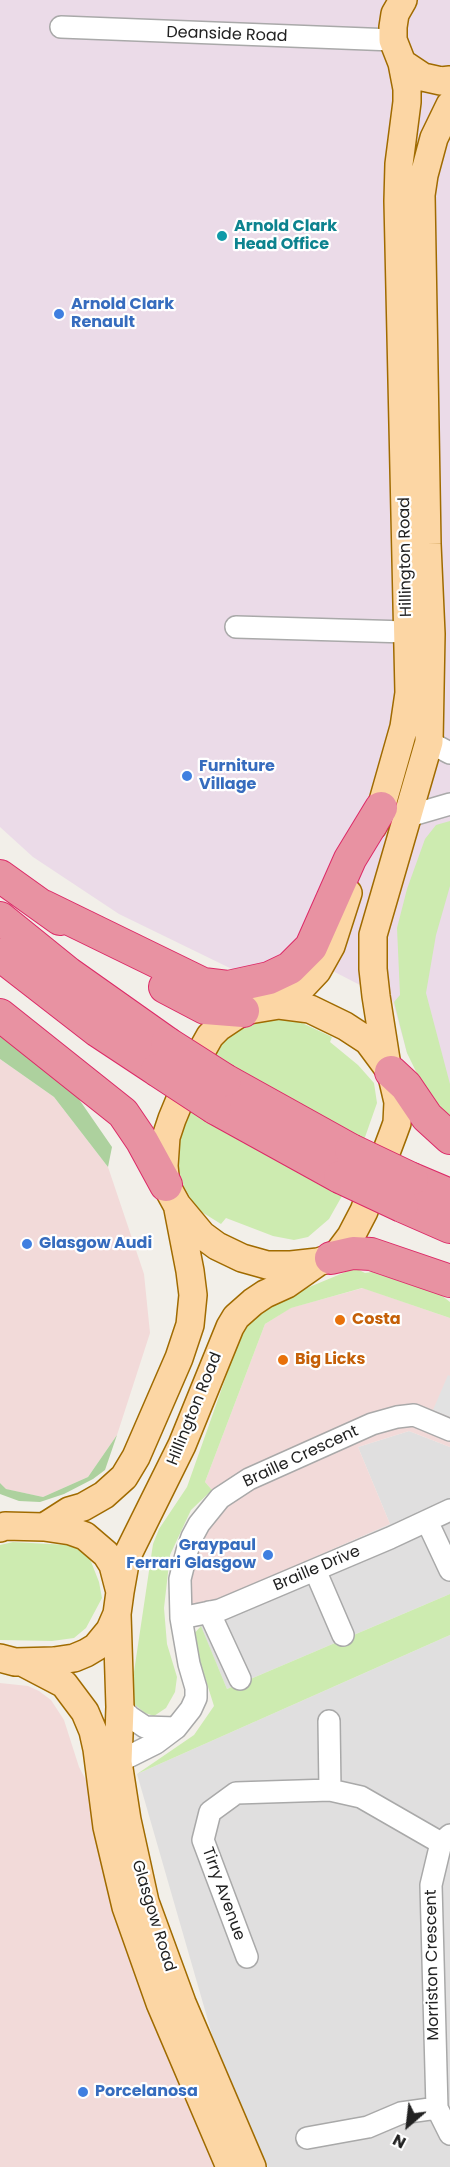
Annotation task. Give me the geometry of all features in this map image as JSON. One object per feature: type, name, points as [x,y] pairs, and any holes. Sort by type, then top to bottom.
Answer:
[{"type":"highway","points":[[43,906],[203,984],[228,987],[269,978],[290,968],[310,947],[350,859],[394,812]]},
{"type":"highway","points":[[0,876],[96,945],[183,998],[205,1008],[254,1009]]},
{"type":"highway","points":[[0,918],[68,973],[162,1057],[220,1094],[346,1164],[407,1193],[450,1227]]},
{"type":"highway","points":[[0,955],[98,1031],[162,1057]]},
{"type":"highway","points":[[0,1015],[123,1113],[142,1141],[172,1195]]},
{"type":"highway","points":[[389,1069],[406,1086],[427,1117],[450,1138]]},
{"type":"highway","points":[[407,1193],[450,1195]]},
{"type":"highway","points":[[325,1260],[353,1253],[371,1254],[450,1281]]},
{"type":"main road","name":"Hillington Road","points":[[118,1603],[126,1558],[182,1445],[230,1327],[236,1317],[252,1302],[287,1284],[339,1252],[351,1236],[364,1211],[397,1123],[398,1102],[389,1069],[374,980],[374,935],[385,889],[409,693],[410,655],[407,632],[398,201],[399,164],[407,88],[393,27],[395,14],[403,0]]},
{"type":"main road","points":[[398,52],[423,77],[441,81],[450,80]]},
{"type":"main road","name":"Hillington Road","points":[[23,1527],[69,1511],[99,1498],[114,1488],[136,1457],[179,1358],[190,1325],[193,1295],[190,1271],[164,1166],[166,1137],[196,1061],[210,1036],[219,1027],[300,989],[312,978],[331,946],[358,863],[440,748],[430,634],[421,195],[434,138],[450,105]]},
{"type":"main road","points":[[254,1009],[295,1006],[310,1009],[368,1041],[389,1069]]},
{"type":"main road","points":[[172,1195],[202,1234],[242,1258],[267,1265],[325,1260]]},
{"type":"main road","points":[[0,1515],[23,1527],[71,1531],[85,1536],[105,1554],[117,1575],[118,1603],[110,1630],[103,1640],[86,1653],[74,1658],[9,1661]]},
{"type":"main road","name":"Glasgow Road","points":[[118,1603],[120,1707],[108,1764],[107,1827],[116,1869],[144,1962],[230,2167]]},
{"type":"main road","name":"Glasgow Road","points":[[9,1661],[64,1684],[86,1712],[108,1764],[127,1820],[145,1902],[182,2004],[252,2167]]},
{"type":"street","name":"Deanside Road","points":[[60,27],[398,52]]},
{"type":"street","points":[[236,627],[407,632]]},
{"type":"street","points":[[394,812],[450,804]]},
{"type":"street","name":"Braille Crescent","points":[[108,1764],[156,1743],[176,1728],[191,1709],[196,1698],[196,1688],[189,1664],[181,1618],[180,1579],[192,1537],[220,1498],[249,1479],[372,1424],[414,1415],[450,1430]]},
{"type":"street","name":"Braille Drive","points":[[181,1618],[220,1610],[450,1509]]},
{"type":"street","points":[[427,1521],[450,1570]]},
{"type":"street","points":[[315,1570],[343,1635]]},
{"type":"street","points":[[209,1612],[240,1679]]},
{"type":"street","points":[[120,1707],[144,1727],[176,1728]]},
{"type":"street","points":[[329,1721],[330,1790]]},
{"type":"street","name":"Tirry Avenue","points":[[247,1958],[203,1839],[210,1812],[236,1793],[330,1790],[361,1797],[445,1839]]},
{"type":"street","name":"Morriston Crescent","points":[[445,1839],[430,1885],[437,2108],[450,2134]]},
{"type":"street","points":[[307,2138],[368,2127],[401,2113],[437,2108]]},
{"type":"shaded area","points":[[0,0],[450,0],[450,1120],[407,1053],[393,1002],[290,949],[281,957],[238,972],[119,914],[33,857],[0,827]]},
{"type":"shaded area","points":[[0,1059],[54,1097],[108,1167],[144,1274],[150,1333],[117,1435],[88,1477],[43,1497],[5,1489],[0,1483]]},
{"type":"shaded area","points":[[363,1288],[450,1318],[450,1447],[409,1431],[358,1447],[390,1524],[194,1610],[187,1602],[196,1547],[226,1505],[205,1482],[265,1324],[290,1308]]},
{"type":"shaded area","points":[[448,1375],[450,1376],[450,1417],[433,1410]]},
{"type":"shaded area","points":[[409,1431],[450,1447],[450,1594],[227,1689],[194,1610],[390,1524],[358,1447]]},
{"type":"shaded area","points":[[450,1635],[450,2167],[268,2167],[213,2038],[137,1774]]},
{"type":"shaded area","points":[[0,1683],[28,1686],[39,1691],[51,1700],[64,1720],[79,1767],[88,1784],[95,1834],[116,1919],[160,2040],[215,2167],[0,2167]]},
{"type":"green space","points":[[450,821],[450,886],[436,935],[426,993],[450,1084],[450,1120],[426,1092],[407,1053],[394,1002],[400,995],[397,928],[407,889],[425,839],[436,825]]},
{"type":"green space","points":[[281,1016],[332,1037],[330,1042],[358,1065],[374,1083],[377,1103],[364,1140],[208,1052],[236,1024]]},
{"type":"green space","points":[[0,1026],[65,1079],[112,1147],[108,1167],[54,1097],[0,1059]]},
{"type":"green space","points":[[186,1108],[342,1196],[329,1219],[308,1237],[294,1240],[273,1236],[226,1218],[221,1224],[197,1209],[179,1178],[174,1162]]},
{"type":"green space","points":[[355,1268],[441,1295],[450,1302],[450,1318],[362,1288],[291,1308],[265,1324],[205,1482],[212,1490],[191,1510],[170,1555],[164,1608],[167,1644],[177,1677],[175,1692],[166,1708],[154,1716],[145,1713],[134,1704],[131,1692],[153,1544],[159,1529],[187,1487],[245,1323],[259,1308]]},
{"type":"green space","points":[[117,1435],[105,1470],[64,1494],[40,1502],[19,1501],[0,1494],[0,1483],[6,1489],[43,1497],[88,1477]]},
{"type":"green space","points":[[13,1542],[67,1545],[80,1550],[90,1559],[99,1582],[102,1598],[86,1628],[74,1638],[52,1641],[0,1640],[0,1545]]},
{"type":"green space","points":[[450,1594],[450,1635],[137,1774],[194,1735],[214,1706],[192,1636],[201,1626],[227,1689]]},
{"type":"place","name":"Arnold Clark Head Office","points":[[222,236]]},
{"type":"place","name":"Arnold Clark Renault","points":[[59,314]]},
{"type":"place","name":"Furniture Village","points":[[187,776]]},
{"type":"place","name":"Glasgow Audi","points":[[27,1244]]},
{"type":"place","name":"Costa","points":[[340,1320]]},
{"type":"place","name":"Big Licks","points":[[283,1360]]},
{"type":"place","name":"Graypaul Ferrari Glasgow","points":[[268,1555]]},
{"type":"place","name":"Porcelanosa","points":[[83,2092]]}]
